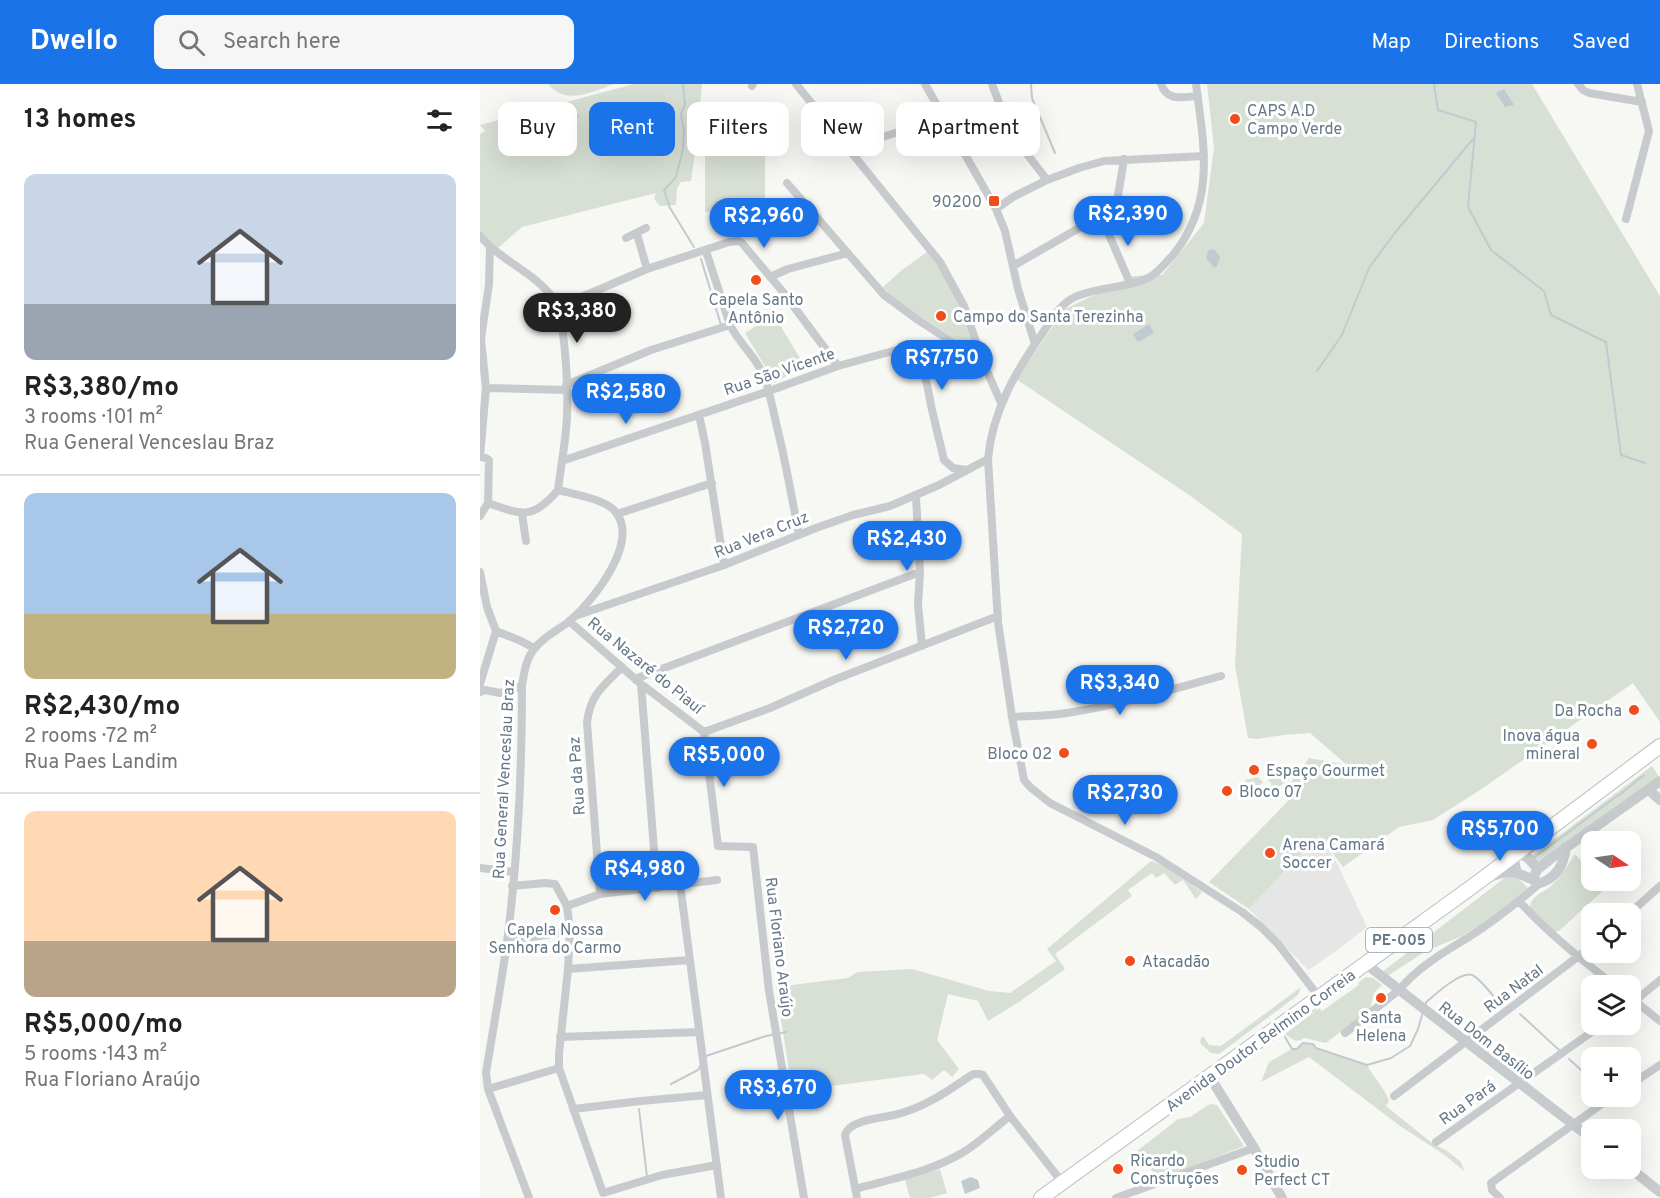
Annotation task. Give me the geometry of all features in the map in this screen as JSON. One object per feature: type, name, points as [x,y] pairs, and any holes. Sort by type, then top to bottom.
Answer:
[{"type":"main road","name":"Avenida Doutor Belmino Correia","points":[[1041,1198],[1523,852],[1660,746]]},
{"type":"street","points":[[796,84],[811,102]]},
{"type":"street","points":[[925,84],[934,102]]},
{"type":"street","points":[[992,84],[1010,132],[1047,180]]},
{"type":"street","points":[[1161,84],[1169,95],[1198,96]]},
{"type":"street","points":[[1196,84],[1204,156],[1202,193],[1196,218],[1189,232],[1179,247],[1150,277],[1130,284],[1093,291],[1067,301],[1011,380],[1001,404],[990,441],[988,459],[998,616],[1022,773],[1030,788],[1050,802],[1156,857],[1242,912],[1278,944],[1319,998]]},
{"type":"street","points":[[1578,84],[1590,93],[1642,102]]},
{"type":"street","points":[[1626,219],[1649,131],[1636,84]]},
{"type":"street","points":[[1649,131],[1660,129]]},
{"type":"street","points":[[854,156],[940,262],[964,306],[983,362],[1001,404]]},
{"type":"street","points":[[965,156],[996,209],[1005,231],[1035,344]]},
{"type":"street","points":[[996,209],[1013,197],[1047,180],[1104,161],[1204,156]]},
{"type":"street","points":[[1013,266],[1081,227],[1110,219],[1116,208],[1124,159]]},
{"type":"street","points":[[787,183],[884,295],[983,362]]},
{"type":"street","points":[[1102,221],[1130,284]]},
{"type":"street","points":[[626,238],[646,228]]},
{"type":"street","points":[[636,234],[647,269]]},
{"type":"street","points":[[480,236],[490,247],[545,289],[558,307],[563,330],[567,416],[558,490],[547,503],[534,511],[522,514],[488,503]]},
{"type":"street","points":[[558,307],[647,269],[738,241],[770,277],[838,366]]},
{"type":"street","points":[[480,514],[488,503],[489,460],[483,457],[486,388],[481,339],[489,284],[490,247]]},
{"type":"street","points":[[706,250],[730,325],[757,362],[769,391],[799,535]]},
{"type":"street","points":[[770,277],[788,269],[848,253]]},
{"type":"street","points":[[486,388],[566,387],[651,350],[730,325]]},
{"type":"street","name":"Rua São Vicente","points":[[562,461],[838,366],[904,348],[913,348],[921,353],[944,460],[953,468],[967,470]]},
{"type":"street","points":[[699,414],[724,565]]},
{"type":"street","name":"Rua Vera Cruz","points":[[572,619],[724,565],[852,515],[879,509],[916,496],[988,459]]},
{"type":"street","points":[[616,514],[712,483]]},
{"type":"street","points":[[496,631],[534,648],[572,619],[610,572],[618,557],[622,534],[621,522],[616,514],[609,507],[597,501],[558,490]]},
{"type":"street","points":[[916,496],[920,572],[918,605],[922,646]]},
{"type":"street","points":[[522,514],[526,541]]},
{"type":"street","points":[[480,572],[487,607],[496,631],[481,688],[500,693],[522,686]]},
{"type":"street","points":[[657,888],[638,681],[920,572]]},
{"type":"street","points":[[704,732],[770,708],[836,679],[998,616]]},
{"type":"street","name":"Rua Nazaré do Piauí","points":[[572,619],[622,668],[704,732]]},
{"type":"street","name":"Rua General Venceslau Braz","points":[[529,1198],[483,1071],[507,941],[520,787],[522,686],[524,670],[534,648]]},
{"type":"street","name":"Rua da Paz","points":[[600,894],[587,722],[594,696],[622,668]]},
{"type":"street","points":[[1012,717],[1098,708],[1221,676]]},
{"type":"street","name":"Rua Floriano Araújo","points":[[704,732],[718,846],[753,847],[769,991],[804,1198]]},
{"type":"street","points":[[1537,877],[1523,852],[1514,861],[1517,873],[1537,877],[1551,878],[1565,858],[1566,847],[1660,781]]},
{"type":"street","points":[[1648,790],[1660,800]]},
{"type":"street","points":[[480,868],[514,872]]},
{"type":"street","name":"Avenida Doutor Belmino Correia","points":[[1479,882],[1502,872],[1517,873]]},
{"type":"street","points":[[1345,1033],[1437,957],[1519,901],[1530,891],[1537,877]]},
{"type":"street","points":[[567,906],[600,894],[717,880]]},
{"type":"street","points":[[512,886],[555,884],[567,906],[570,931],[559,1068],[603,1193],[662,1175],[717,1165]]},
{"type":"street","points":[[680,884],[721,1198]]},
{"type":"street","points":[[1641,903],[1660,886]]},
{"type":"street","points":[[1519,901],[1544,927],[1602,975]]},
{"type":"street","points":[[507,941],[570,931]]},
{"type":"street","name":"Rua Natal","points":[[1394,1096],[1581,955]]},
{"type":"street","points":[[568,969],[690,960]]},
{"type":"street","name":"Rua Dom Basílio","points":[[1366,964],[1581,1130]]},
{"type":"street","points":[[1641,994],[1660,980]]},
{"type":"street","points":[[1641,1007],[1660,1021]]},
{"type":"street","points":[[560,1037],[699,1032]]},
{"type":"street","name":"Rua Pará","points":[[1436,1142],[1588,1035]]},
{"type":"street","points":[[1641,1078],[1660,1065]]},
{"type":"street","points":[[488,1089],[559,1068]]},
{"type":"street","points":[[1010,1116],[952,1158],[856,1193],[846,1130],[862,1122],[909,1112],[943,1094],[973,1074],[983,1075],[1010,1116],[1062,1182]]},
{"type":"street","points":[[1210,1077],[1282,1198]]},
{"type":"street","points":[[573,1109],[707,1095]]},
{"type":"street","points":[[1500,1198],[1492,1190],[1491,1183],[1597,1107]]},
{"type":"street","points":[[1116,1198],[1254,1148]]},
{"type":"street","points":[[1641,1177],[1660,1192],[1656,1198]]},
{"type":"shaded area","points":[[548,84],[614,84],[571,96],[555,91]]},
{"type":"shaded area","points":[[634,84],[702,84],[700,102],[687,102],[687,156],[695,156],[691,181],[681,182],[677,189],[676,205],[660,206],[654,199],[656,193],[522,227],[498,248],[480,232],[480,134],[485,131],[480,125],[498,120],[498,156],[577,156],[577,102],[566,102]]},
{"type":"shaded area","points":[[1207,84],[1532,84],[1660,296],[1660,722],[1633,683],[1483,788],[1433,820],[1399,827],[1343,867],[1319,835],[1249,909],[1209,882],[1288,801],[1283,793],[1309,758],[1347,765],[1310,733],[1248,738],[1235,665],[1242,534],[1189,495],[1016,379],[1065,309],[1133,276],[1162,275],[1204,223],[1214,148]]},
{"type":"shaded area","points":[[1504,89],[1514,105],[1505,107],[1496,93]]},
{"type":"shaded area","points":[[705,156],[765,156],[765,211],[705,212]]},
{"type":"shaded area","points":[[1209,249],[1215,250],[1220,257],[1217,267],[1213,267],[1206,258]]},
{"type":"shaded area","points":[[927,252],[958,298],[969,325],[974,351],[894,300],[883,287]]},
{"type":"shaded area","points":[[774,315],[804,365],[775,383],[745,333]]},
{"type":"shaded area","points":[[1149,324],[1154,333],[1138,342],[1133,334]]},
{"type":"shaded area","points":[[1652,766],[1659,777],[1538,863],[1532,856]]},
{"type":"shaded area","points":[[1286,768],[1292,777],[1272,792],[1269,788],[1272,784],[1268,780]]},
{"type":"shaded area","points":[[1258,777],[1263,782],[1248,796],[1245,780]]},
{"type":"shaded area","points":[[1319,835],[1337,863],[1367,927],[1308,970],[1249,909]]},
{"type":"shaded area","points":[[1575,854],[1581,861],[1581,891],[1603,891],[1590,903],[1581,903],[1581,911],[1559,931],[1553,932],[1530,908],[1535,897],[1549,888]]},
{"type":"shaded area","points":[[1151,861],[1164,866],[1202,892],[1196,899],[1183,880],[1175,885],[1164,873],[1156,878],[1152,873],[1128,890],[1132,896],[1055,954],[1065,969],[988,1021],[978,1001],[948,994],[937,1040],[959,1069],[952,1077],[944,1070],[932,1080],[924,1074],[792,1091],[776,987],[848,978],[857,972],[912,969],[989,991],[1010,993],[1056,961],[1047,949]]},
{"type":"shaded area","points":[[1507,876],[1519,880],[1528,889],[1492,918],[1462,936],[1426,951],[1386,977],[1382,972]]},
{"type":"shaded area","points":[[1366,977],[1373,978],[1382,985],[1374,993],[1370,1009],[1326,1043],[1304,1038],[1296,1041],[1285,1034],[1319,1008],[1322,1011],[1359,985],[1358,983]]},
{"type":"shaded area","points":[[1301,987],[1298,995],[1219,1054],[1211,1053],[1200,1043],[1203,1036],[1209,1045],[1221,1046]]},
{"type":"shaded area","points":[[1303,1043],[1313,1044],[1316,1048],[1367,1065],[1387,1096],[1389,1101],[1386,1106],[1432,1143],[1461,1162],[1464,1171],[1309,1057],[1261,1082],[1269,1062],[1292,1049],[1297,1049]]},
{"type":"shaded area","points":[[1213,1104],[1217,1105],[1244,1146],[1160,1180],[1150,1168],[1140,1166],[1132,1155],[1178,1119],[1190,1117]]},
{"type":"shaded area","points":[[940,1169],[947,1193],[930,1198],[910,1198],[905,1180]]},
{"type":"shaded area","points":[[971,1177],[978,1180],[980,1188],[965,1194],[961,1181]]},
{"type":"waterway","points":[[683,84],[685,104],[681,114],[684,132],[683,149],[676,177],[664,190],[670,208],[694,247]]},
{"type":"waterway","points":[[1031,84],[1032,98],[1055,153]]},
{"type":"waterway","points":[[1434,84],[1438,110],[1476,122],[1468,207],[1491,250],[1544,291],[1551,315],[1606,342],[1621,455],[1645,463]]},
{"type":"waterway","points":[[1317,371],[1342,335],[1369,268],[1394,234],[1473,139]]},
{"type":"waterway","points":[[701,259],[721,325]]},
{"type":"waterway","points":[[1618,796],[1644,775]]},
{"type":"waterway","points":[[1535,857],[1617,796]]},
{"type":"waterway","points":[[1426,1004],[1448,984],[1467,975],[1472,975],[1479,980],[1499,1003]]},
{"type":"waterway","points":[[1285,1037],[1292,1049],[1297,1049],[1303,1043],[1313,1044],[1316,1048],[1367,1065],[1391,1058],[1410,1046],[1423,1012]]},
{"type":"waterway","points":[[1520,1014],[1559,1050]]},
{"type":"waterway","points":[[706,1056],[766,1036],[786,1032]]},
{"type":"waterway","points":[[1569,1059],[1581,1070]]},
{"type":"waterway","points":[[671,1084],[698,1070],[700,1066]]},
{"type":"waterway","points":[[639,1109],[647,1177]]},
{"type":"place","name":"CAPS A.D Campo Verde","points":[[1235,119]]},
{"type":"place","name":"90200","points":[[994,201]]},
{"type":"place","name":"Capela Santo Antônio","points":[[756,280]]},
{"type":"place","name":"Campo do Santa Terezinha","points":[[941,316]]},
{"type":"place","name":"Da Rocha","points":[[1634,710]]},
{"type":"place","name":"Inova água mineral","points":[[1592,744]]},
{"type":"place","name":"Bloco 02","points":[[1064,753]]},
{"type":"place","name":"Espaço Gourmet","points":[[1254,770]]},
{"type":"place","name":"Bloco 07","points":[[1227,791]]},
{"type":"place","name":"Arena Camará Soccer","points":[[1270,853]]},
{"type":"place","name":"Capela Nossa Senhora do Carmo","points":[[555,910]]},
{"type":"place","name":"Atacadão","points":[[1130,961]]},
{"type":"place","name":"Santa Helena","points":[[1381,998]]},
{"type":"place","name":"Ricardo Construções","points":[[1118,1169]]},
{"type":"place","name":"Studio Perfect CT","points":[[1242,1170]]}]
